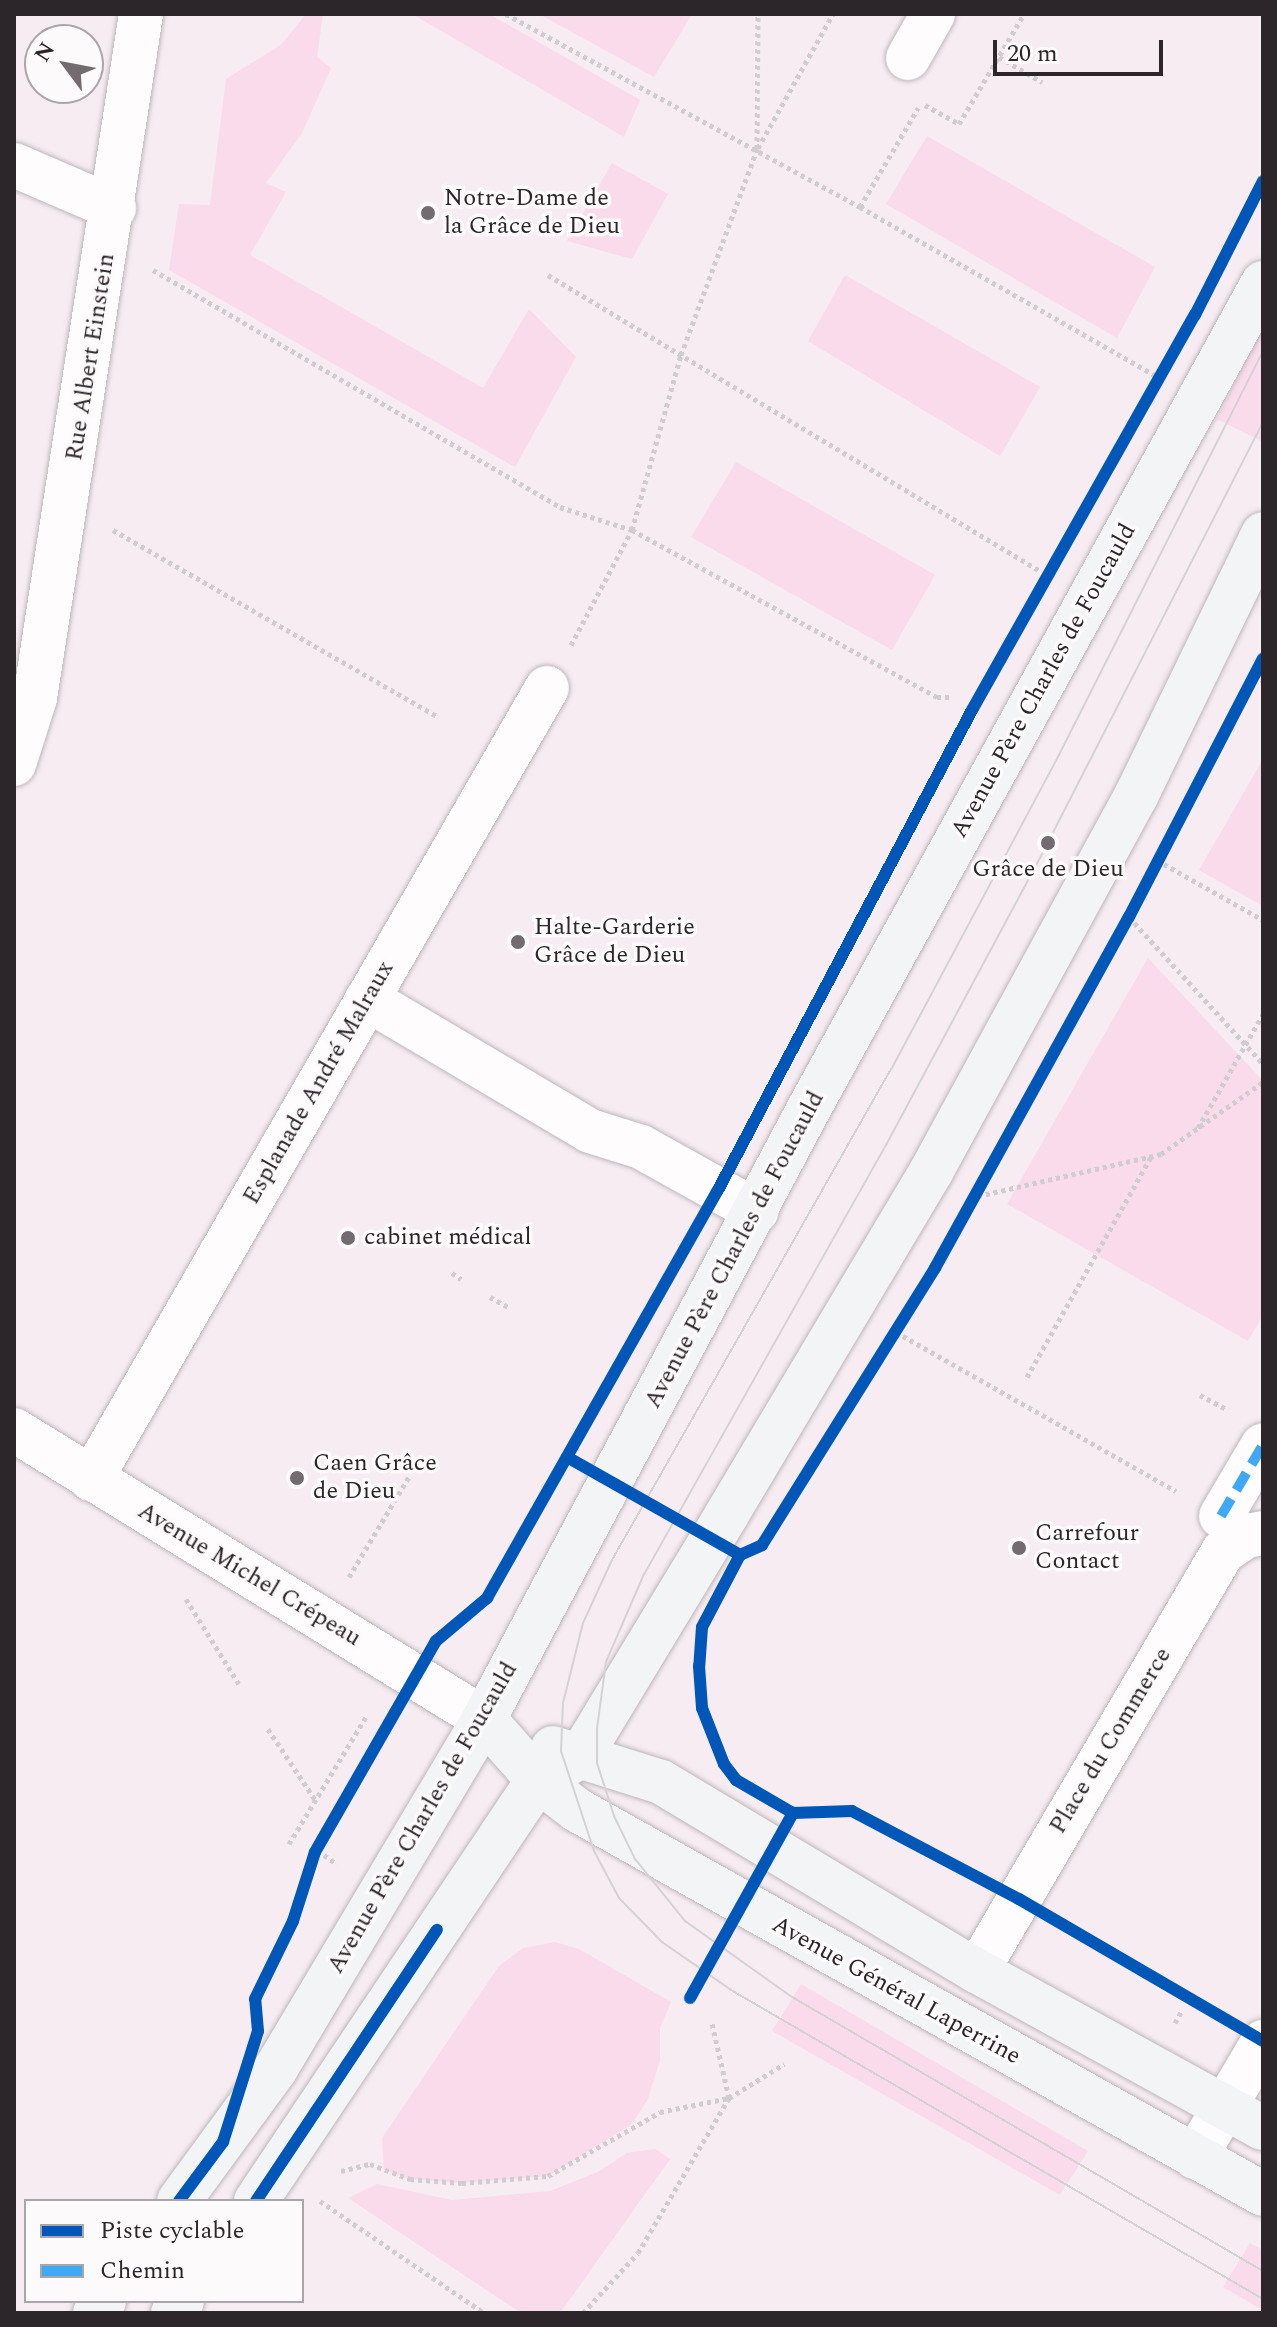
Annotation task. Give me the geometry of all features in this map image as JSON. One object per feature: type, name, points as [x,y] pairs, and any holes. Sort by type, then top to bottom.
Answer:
[{"type":"main road","name":"Avenue Père Charles de Foucauld","points":[[180,2199],[275,2070],[484,1719],[756,1211],[1263,283]]},
{"type":"main road","points":[[257,2199],[538,1780],[580,1757],[932,1170],[1136,796],[1263,534]]},
{"type":"main road","points":[[484,1719],[580,1757],[661,1782],[977,1971],[1263,2128]]},
{"type":"main road","name":"Avenue Général Laperrine","points":[[484,1719],[538,1780],[577,1810],[1263,2194]]},
{"type":"street","name":"Rue Albert Einstein","points":[[14,764],[35,698],[114,208],[141,14]]},
{"type":"street","points":[[908,58],[933,14]]},
{"type":"street","points":[[14,165],[114,208]]},
{"type":"street","name":"Esplanade André Malraux","points":[[91,1479],[547,688]]},
{"type":"street","points":[[367,999],[590,1131],[641,1147],[756,1211]]},
{"type":"street","name":"Avenue Michel Crépeau","points":[[14,1430],[484,1719]]},
{"type":"street","points":[[1204,1506],[1263,1445]]},
{"type":"street","name":"Place du Commerce","points":[[977,1971],[1223,1552],[1246,1536],[1263,1533]]},
{"type":"street","points":[[1195,2157],[1263,2042]]},
{"type":"path","points":[[506,14],[757,149],[1159,378]]},
{"type":"path","points":[[757,149],[758,14]]},
{"type":"path","points":[[547,688],[632,530],[681,355],[757,149],[833,14]]},
{"type":"path","points":[[860,207],[921,103],[959,124],[1024,14]]},
{"type":"path","points":[[999,57],[1042,82]]},
{"type":"path","points":[[149,267],[560,507],[632,530],[937,697],[949,697]]},
{"type":"path","points":[[548,275],[1040,571]]},
{"type":"path","points":[[1152,391],[1167,365]]},
{"type":"path","points":[[102,524],[438,717]]},
{"type":"path","points":[[1038,588],[1053,561]]},
{"type":"path","points":[[1245,695],[1263,659]]},
{"type":"path","points":[[1151,875],[1166,848]]},
{"type":"path","points":[[1164,864],[1263,920]]},
{"type":"path","points":[[1122,931],[1137,903]]},
{"type":"path","points":[[1118,907],[1263,1064]]},
{"type":"path","points":[[1197,1129],[1263,1014]]},
{"type":"path","points":[[974,1202],[1151,1157],[1263,1082]]},
{"type":"path","points":[[1027,1377],[1151,1157]]},
{"type":"path","points":[[974,1202],[985,1182]]},
{"type":"path","points":[[452,1273],[461,1279]]},
{"type":"path","points":[[490,1297],[510,1308]]},
{"type":"path","points":[[902,1318],[890,1336],[1204,1506]]},
{"type":"path","points":[[347,1579],[410,1475]]},
{"type":"path","points":[[181,1591],[239,1684]]},
{"type":"path","points":[[289,1844],[366,1717]]},
{"type":"path","points":[[268,1729],[316,1801]]},
{"type":"path","points":[[311,1866],[323,1838]]},
{"type":"path","points":[[583,2313],[638,2253],[729,2098],[712,2023]]},
{"type":"path","points":[[332,2173],[370,2164],[410,2179],[462,2183],[548,2176],[660,2112],[729,2098],[784,2064]]},
{"type":"path","points":[[320,2201],[484,2313]]},
{"type":"shaded area","points":[[306,14],[323,14],[317,57],[331,68],[302,133],[266,183],[286,192],[250,255],[483,388],[529,309],[576,357],[515,467],[169,270],[179,204],[210,205],[226,79],[282,44]]},
{"type":"shaded area","points":[[412,14],[489,14],[640,100],[624,137]]},
{"type":"shaded area","points":[[539,14],[692,14],[654,77]]},
{"type":"shaded area","points":[[927,136],[1155,267],[1117,338],[886,204]]},
{"type":"shaded area","points":[[612,163],[668,194],[632,259],[567,241]]},
{"type":"shaded area","points":[[845,275],[1040,387],[1000,456],[808,341]]},
{"type":"shaded area","points":[[1263,326],[1263,442],[1217,419]]},
{"type":"shaded area","points":[[736,462],[935,575],[892,650],[691,537]]},
{"type":"shaded area","points":[[1263,759],[1263,906],[1199,870]]},
{"type":"shaded area","points":[[1148,958],[1263,1081],[1263,1315],[1248,1341],[1007,1204]]},
{"type":"shaded area","points":[[555,1942],[579,1949],[671,2002],[660,2028],[660,2060],[648,2099],[632,2124],[548,2176],[462,2183],[410,2179],[384,2170],[382,2138],[499,1966],[523,1948]]},
{"type":"shaded area","points":[[801,1984],[1088,2151],[1060,2195],[772,2031]]},
{"type":"shaded area","points":[[655,2149],[670,2159],[560,2313],[521,2313],[348,2198],[377,2184],[452,2200],[550,2191],[598,2172],[627,2153]]},
{"type":"shaded area","points":[[1250,2243],[1263,2250],[1263,2310],[1223,2287]]},
{"type":"tram line","points":[[1263,351],[1059,755],[891,1069],[612,1560],[583,1623],[563,1703],[561,1751],[594,1851],[619,1898],[662,1942],[731,1990],[1263,2299]]},
{"type":"tram line","points":[[1263,422],[1048,843],[886,1145],[644,1574],[606,1662],[597,1729],[597,1763],[614,1816],[635,1859],[685,1921],[792,1997],[1263,2271]]},
{"type":"marked path","points":[[1221,1516],[1263,1445]]},
{"type":"cycle path","points":[[180,2199],[223,2142],[258,2031],[255,1999],[293,1921],[315,1852],[436,1641],[487,1598],[718,1190],[972,710],[1195,315],[1263,181]]},
{"type":"cycle path","points":[[740,1555],[762,1545],[935,1268],[1129,917],[1263,659]]},
{"type":"cycle path","points":[[567,1457],[740,1555],[702,1627],[699,1666],[702,1708],[724,1764],[736,1780],[793,1813],[852,1811],[1019,1899],[1263,2041]]},
{"type":"cycle path","points":[[690,1998],[793,1813]]},
{"type":"cycle path","points":[[257,2199],[437,1930]]},
{"type":"place","name":"Notre-Dame de la Grâce de Dieu","points":[[428,213]]},
{"type":"place","name":"Grâce de Dieu","points":[[1048,843]]},
{"type":"place","name":"Halte-Garderie Grâce de Dieu","points":[[518,942]]},
{"type":"place","name":"cabinet médical","points":[[348,1238]]},
{"type":"place","name":"Caen Grâce de Dieu","points":[[297,1478]]},
{"type":"place","name":"Carrefour Contact","points":[[1019,1548]]}]
